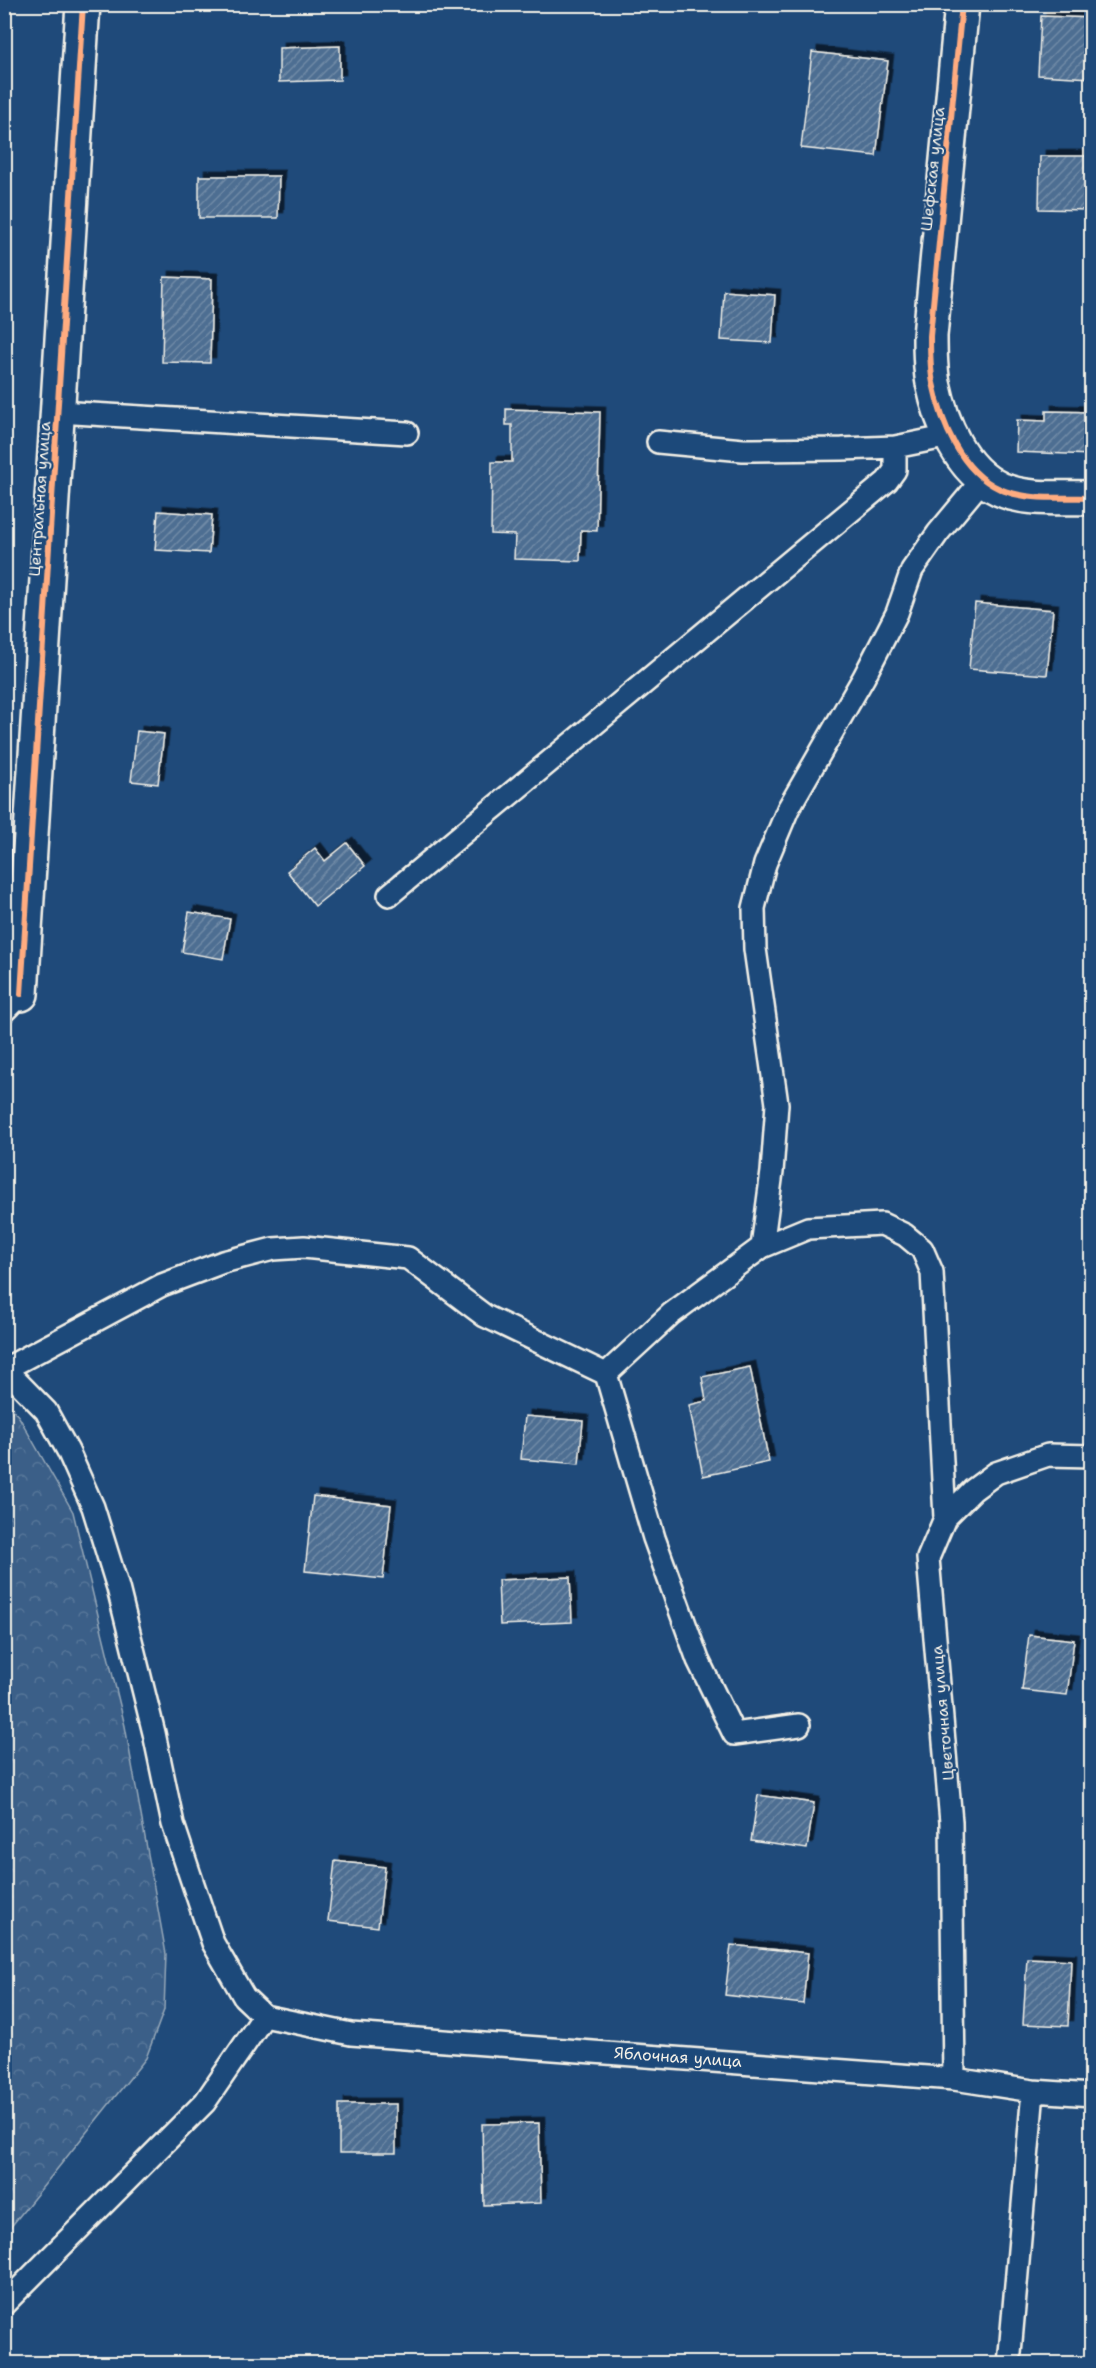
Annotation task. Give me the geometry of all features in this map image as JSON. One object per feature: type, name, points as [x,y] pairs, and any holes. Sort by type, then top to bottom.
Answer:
[{"type":"street","name":"Центральная улица","points":[[13,1003],[58,412],[83,4]]},
{"type":"street","name":"Шефская улица","points":[[962,4],[930,336],[932,381],[942,417],[950,436],[970,466],[983,479]]},
{"type":"street","points":[[983,479],[1000,489],[1024,495],[1092,498]]},
{"type":"lane","points":[[58,412],[407,433]]},
{"type":"lane","points":[[658,442],[744,450],[895,447],[950,436]]},
{"type":"lane","points":[[389,895],[887,481],[895,470],[895,447]]},
{"type":"lane","points":[[762,1247],[772,1172],[777,1104],[755,950],[754,908],[765,864],[788,809],[864,677],[897,613],[912,570],[938,533],[983,479]]},
{"type":"lane","points":[[606,1374],[671,1314],[762,1247],[808,1228],[882,1224],[905,1235],[922,1249],[932,1272],[945,1518]]},
{"type":"lane","points":[[4,2304],[205,2102],[264,2016],[244,1997],[213,1943],[173,1824],[154,1733],[118,1588],[93,1508],[68,1451],[46,1411],[5,1368],[162,1286],[224,1262],[273,1249],[304,1247],[408,1258],[485,1316],[606,1374],[654,1538],[698,1660],[734,1734],[799,1725]]},
{"type":"lane","name":"Цветочная улица","points":[[954,2079],[951,1822],[928,1558],[945,1518],[973,1490],[996,1473],[1048,1455],[1092,1456]]},
{"type":"lane","name":"Яблочная улица","points":[[264,2016],[351,2034],[954,2079],[1033,2091],[1092,2096]]},
{"type":"lane","points":[[1009,2364],[1033,2091]]},
{"type":"green space","points":[[5,1399],[19,1417],[73,1512],[125,1726],[166,1954],[164,2010],[146,2058],[5,2234]]},
{"type":"building","points":[[1041,16],[1092,18],[1092,78],[1038,75]]},
{"type":"building","points":[[340,46],[340,80],[279,82],[279,48]]},
{"type":"building","points":[[812,52],[888,61],[876,156],[801,148]]},
{"type":"building","points":[[1040,156],[1089,156],[1088,210],[1039,209]]},
{"type":"building","points":[[199,176],[279,176],[278,218],[199,218]]},
{"type":"building","points":[[164,277],[212,279],[210,363],[162,362]]},
{"type":"building","points":[[724,291],[775,295],[772,343],[721,340]]},
{"type":"building","points":[[506,409],[600,412],[597,531],[581,530],[580,561],[514,559],[515,535],[491,534],[492,462],[512,462],[512,425],[506,425]]},
{"type":"building","points":[[1046,411],[1092,412],[1092,455],[1016,452],[1017,420],[1046,421]]},
{"type":"building","points":[[158,511],[212,515],[209,553],[155,550]]},
{"type":"building","points":[[975,603],[1053,610],[1047,675],[969,669]]},
{"type":"building","points":[[137,731],[164,734],[158,784],[131,781]]},
{"type":"building","points":[[347,843],[365,866],[315,906],[287,871],[315,848],[325,861]]},
{"type":"building","points":[[189,912],[230,919],[223,959],[182,952]]},
{"type":"building","points":[[750,1367],[769,1462],[703,1476],[689,1405],[706,1401],[702,1377]]},
{"type":"building","points":[[525,1416],[583,1421],[579,1464],[521,1459]]},
{"type":"building","points":[[313,1496],[391,1505],[383,1579],[305,1571]]},
{"type":"building","points":[[570,1577],[572,1622],[500,1625],[498,1580]]},
{"type":"building","points":[[1029,1635],[1074,1640],[1067,1695],[1022,1690]]},
{"type":"building","points":[[758,1795],[814,1803],[807,1849],[751,1841]]},
{"type":"building","points":[[335,1861],[385,1867],[378,1927],[328,1921]]},
{"type":"building","points":[[731,1945],[808,1953],[803,2004],[725,1995]]},
{"type":"building","points":[[1027,1958],[1071,1960],[1068,2026],[1023,2024]]},
{"type":"building","points":[[339,2104],[396,2104],[396,2153],[339,2153]]},
{"type":"building","points":[[539,2123],[541,2203],[484,2205],[482,2124]]},
{"type":"cycle path","points":[[21,994],[83,4]]},
{"type":"cycle path","points":[[962,4],[930,336],[933,383],[941,413],[954,444],[963,458],[986,481],[1000,489],[1021,495],[1045,498],[1092,498]]}]
